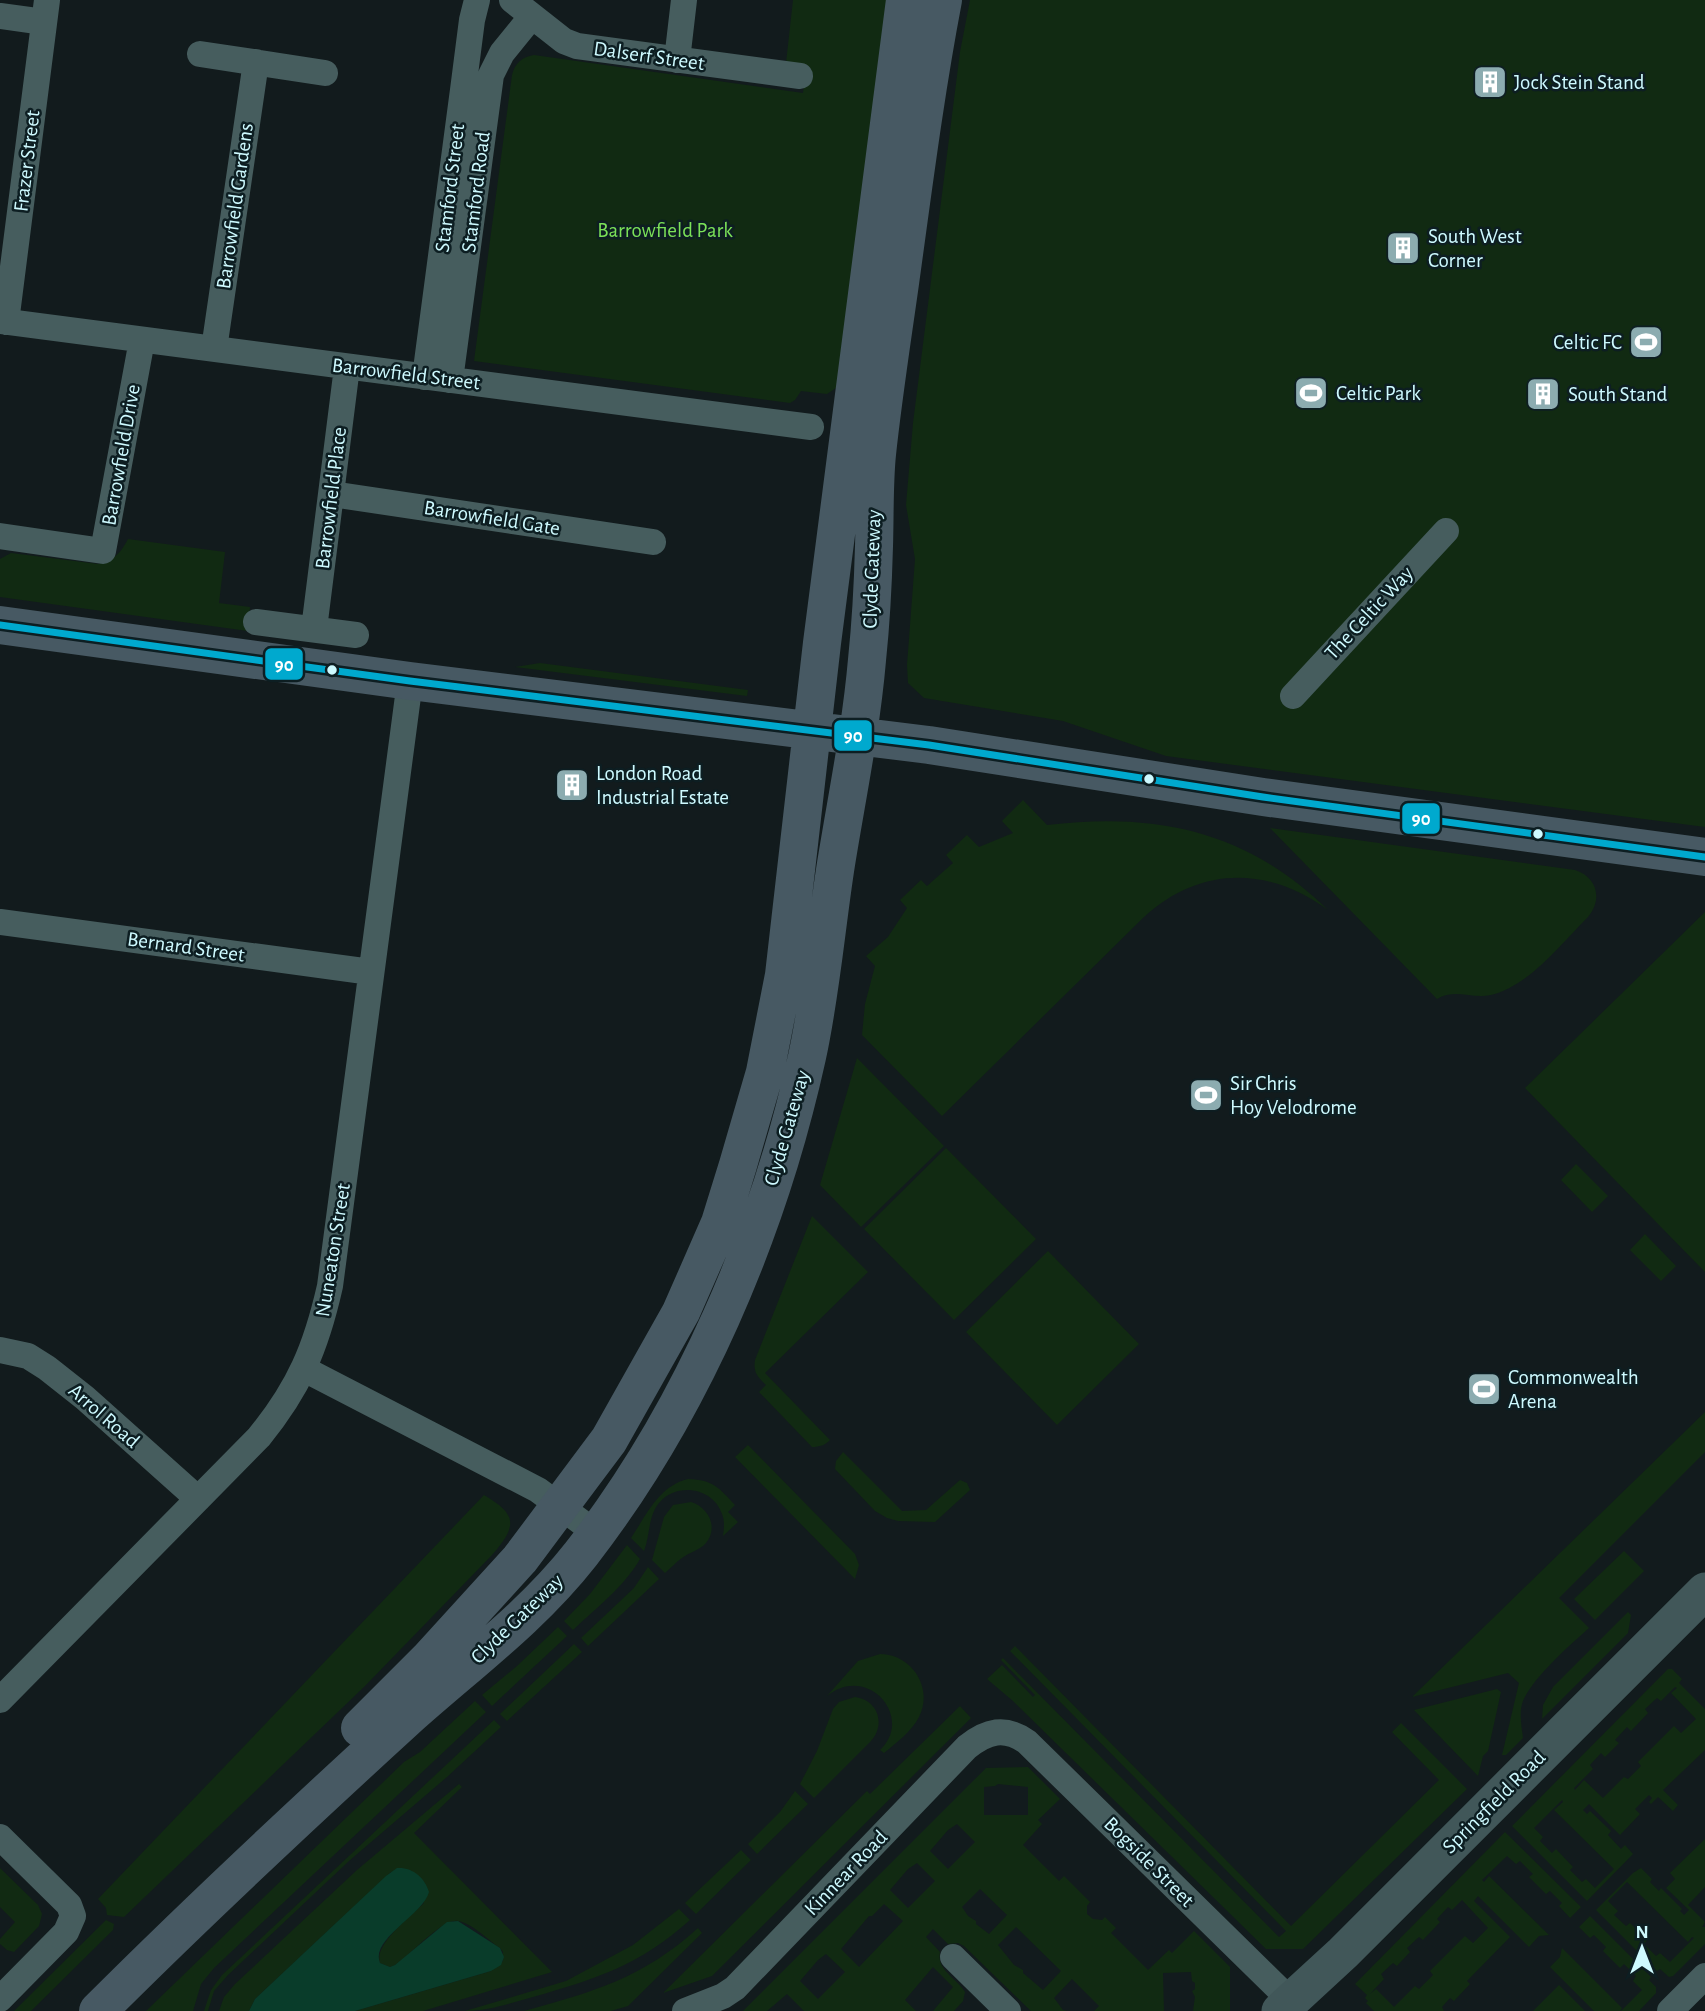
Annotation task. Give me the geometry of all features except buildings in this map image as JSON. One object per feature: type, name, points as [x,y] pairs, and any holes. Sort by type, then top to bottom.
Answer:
[{"type":"main road","name":"Clyde Gateway","points":[[70,2011],[428,1660],[520,1559],[609,1440],[681,1312],[720,1223],[765,1072],[775,1029],[905,0]]},
{"type":"main road","name":"Clyde Gateway","points":[[98,2011],[160,1949],[400,1725],[519,1621],[555,1585],[596,1533],[660,1435],[693,1378],[732,1290],[775,1173],[799,1089],[815,1016],[836,866],[852,782],[867,662],[877,455],[925,100],[943,0]]},
{"type":"main road","points":[[0,625],[410,681],[929,745],[1263,797],[1705,857]]},
{"type":"street","name":"Stamford Street","points":[[437,378],[464,78],[477,0]]},
{"type":"street","points":[[677,61],[684,0]]},
{"type":"street","name":"Stamford Road","points":[[437,378],[491,75],[522,8]]},
{"type":"street","name":"Dalserf Street","points":[[522,8],[564,41],[577,46],[800,76]]},
{"type":"street","points":[[0,16],[46,11]]},
{"type":"street","name":"Frazer Street","points":[[3,322],[46,11]]},
{"type":"street","points":[[200,54],[325,73]]},
{"type":"street","name":"Barrowfield Gardens","points":[[214,349],[256,62]]},
{"type":"street","name":"Barrowfield Street","points":[[3,322],[811,427]]},
{"type":"street","name":"Barrowfield Drive","points":[[0,536],[103,551],[142,340]]},
{"type":"street","name":"Barrowfield Place","points":[[314,629],[347,366]]},
{"type":"street","name":"Barrowfield Gate","points":[[332,494],[653,542]]},
{"type":"street","name":"The Celtic Way","points":[[1293,696],[1446,531]]},
{"type":"street","points":[[256,622],[356,635]]},
{"type":"street","name":"Nuneaton Street","points":[[0,1700],[259,1437],[291,1393],[317,1338],[330,1286],[410,681]]},
{"type":"street","name":"Bernard Street","points":[[0,922],[371,972]]},
{"type":"street","name":"Arrol Road","points":[[0,1350],[28,1356],[47,1368],[85,1398],[198,1499]]},
{"type":"street","points":[[304,1369],[538,1490],[562,1505],[596,1533]]},
{"type":"street","name":"Springfield Road","points":[[1285,2006],[1343,1953],[1705,1591]]},
{"type":"street","name":"Bogside Street","points":[[1002,1731],[1012,1733],[1027,1742],[1285,2006]]},
{"type":"street","name":"Kinnear Road","points":[[685,2011],[735,1989],[967,1747],[986,1734],[1002,1731]]},
{"type":"street","points":[[0,1837],[69,1905],[73,1916],[66,1932],[0,1999]]},
{"type":"street","points":[[953,1957],[992,2005]]},
{"type":"street","points":[[1671,2011],[1705,1976]]},
{"type":"green space","name":"Barrowfield Park","points":[[793,0],[889,0],[839,386],[827,394],[801,391],[790,403],[474,361],[512,75],[517,64],[534,55],[803,93],[807,65],[786,63]]},
{"type":"green space","name":"Celtic Park","points":[[970,0],[1705,0],[1705,827],[1166,756],[1063,721],[924,698],[908,683],[915,559],[906,505],[913,423],[960,52]]},
{"type":"green space","points":[[128,539],[225,552],[219,603],[250,607],[248,631],[0,597],[0,559],[11,553],[98,564],[116,556]]},
{"type":"green space","points":[[540,663],[748,690],[747,696],[515,667]]},
{"type":"green space","points":[[1023,800],[1047,825],[1125,822],[1162,825],[1198,833],[1232,845],[1265,861],[1297,883],[1328,910],[1282,885],[1258,879],[1234,878],[1188,888],[1144,917],[942,1116],[862,1035],[865,1004],[875,966],[866,956],[888,937],[907,908],[900,900],[921,880],[927,886],[953,863],[946,855],[967,835],[979,847],[1013,833],[1002,821]]},
{"type":"green space","points":[[1270,828],[1575,870],[1593,883],[1595,903],[1588,917],[1518,983],[1491,995],[1450,994],[1437,999]]},
{"type":"green space","points":[[1705,912],[1705,1272],[1525,1088]]},
{"type":"green space","points":[[857,1058],[944,1146],[861,1227],[820,1185]]},
{"type":"green space","points":[[946,1148],[1036,1239],[954,1320],[864,1229]]},
{"type":"green space","points":[[1576,1164],[1608,1196],[1592,1212],[1561,1180]]},
{"type":"green space","points":[[812,1216],[868,1272],[765,1373],[830,1440],[812,1447],[759,1392],[766,1385],[757,1374],[755,1360]]},
{"type":"green space","points":[[1645,1234],[1676,1266],[1661,1281],[1630,1250]]},
{"type":"green space","points":[[1048,1251],[1139,1344],[1057,1425],[966,1332]]},
{"type":"green space","points":[[1705,1412],[1705,1452],[1559,1598],[1589,1628],[1551,1664],[1526,1695],[1521,1713],[1523,1738],[1506,1755],[1502,1755],[1519,1683],[1508,1673],[1412,1697]]},
{"type":"green space","points":[[748,1445],[855,1554],[859,1565],[855,1579],[735,1457]]},
{"type":"green space","points":[[843,1452],[902,1511],[926,1510],[960,1480],[967,1483],[970,1490],[935,1522],[887,1518],[875,1511],[835,1469],[836,1461]]},
{"type":"green space","points":[[688,1479],[710,1483],[720,1490],[735,1505],[728,1512],[738,1522],[723,1536],[723,1517],[711,1498],[693,1490],[675,1492],[666,1496],[655,1508],[644,1551],[631,1538],[661,1494]]},
{"type":"green space","points":[[484,1495],[503,1509],[510,1522],[506,1536],[492,1555],[365,1686],[124,1917],[107,1915],[106,1908],[98,1899]]},
{"type":"green space","points":[[691,1502],[702,1508],[710,1518],[710,1537],[704,1545],[682,1558],[665,1573],[652,1560],[664,1517],[673,1505]]},
{"type":"green space","points":[[627,1545],[640,1559],[618,1588],[573,1630],[564,1621],[590,1594]]},
{"type":"green space","points":[[1624,1551],[1644,1571],[1595,1620],[1574,1599]]},
{"type":"green space","points":[[648,1567],[659,1579],[588,1646],[581,1638],[634,1588]]},
{"type":"green space","points":[[1628,1612],[1631,1615],[1628,1633],[1542,1719],[1543,1705],[1553,1687]]},
{"type":"green space","points":[[558,1627],[567,1636],[492,1706],[482,1695]]},
{"type":"green space","points":[[574,1644],[582,1652],[507,1721],[500,1714]]},
{"type":"green space","points":[[1015,1646],[1291,1926],[1439,1780],[1392,1732],[1401,1723],[1467,1789],[1303,1949],[1266,1949],[1013,1701],[987,1679],[1002,1665],[1033,1697],[1035,1695],[1001,1660],[1003,1658],[1279,1937],[1286,1931],[1010,1651]]},
{"type":"green space","points":[[880,1654],[891,1655],[910,1666],[917,1674],[924,1694],[923,1706],[916,1722],[884,1753],[880,1750],[889,1737],[892,1723],[882,1698],[871,1690],[857,1686],[842,1687],[827,1696],[858,1661]]},
{"type":"green space","points":[[1668,1669],[1672,1669],[1682,1679],[1679,1683],[1705,1709],[1705,1750],[1663,1790],[1678,1805],[1673,1811],[1658,1797],[1651,1804],[1649,1802],[1652,1798],[1649,1795],[1635,1809],[1640,1814],[1620,1835],[1589,1804],[1583,1810],[1587,1814],[1590,1811],[1611,1831],[1608,1835],[1621,1849],[1625,1845],[1633,1854],[1587,1901],[1512,1826]],"holes":[[[1677,1688],[1671,1693],[1696,1719],[1681,1733],[1674,1726],[1638,1762],[1641,1766],[1628,1779],[1624,1777],[1603,1798],[1584,1780],[1575,1790],[1593,1769],[1590,1765],[1601,1753],[1605,1757],[1619,1743],[1615,1740],[1627,1727],[1631,1731],[1648,1713],[1645,1709],[1657,1698],[1661,1701]],[[1562,1800],[1554,1810],[1614,1869],[1595,1888],[1586,1879],[1582,1882],[1570,1870],[1573,1867],[1556,1849],[1552,1853],[1540,1841],[1543,1837],[1534,1828]]]},
{"type":"green space","points":[[1497,1689],[1501,1692],[1488,1751],[1483,1756],[1478,1776],[1414,1710]]},
{"type":"green space","points":[[855,1697],[863,1699],[874,1708],[879,1720],[876,1734],[814,1798],[800,1784],[817,1751],[833,1709],[839,1702]]},
{"type":"green space","points":[[475,1701],[486,1712],[214,1968],[201,1984],[193,2011],[146,2011],[404,1762],[420,1752]]},
{"type":"green space","points":[[960,1706],[971,1718],[712,1976],[663,1993],[867,1791],[870,1794]]},
{"type":"green space","points":[[494,1720],[501,1727],[349,1861],[228,1975],[214,1991],[208,2011],[204,2011],[211,1990],[222,1975]]},
{"type":"green space","points":[[1028,1767],[1060,1799],[1038,1820],[1042,1824],[1023,1845],[1059,1881],[1064,1876],[1090,1902],[1087,1914],[1093,1919],[1102,1920],[1105,1917],[1116,1928],[1111,1933],[1148,1970],[1169,1950],[1172,1953],[1194,1931],[1230,1967],[1230,2011],[1193,2011],[1195,1997],[1192,1991],[1195,1989],[1195,1983],[1192,1981],[1191,1972],[1163,1973],[1164,2011],[1094,2011],[1099,2006],[1072,1979],[1054,1998],[1063,2010],[1067,2011],[1031,2011],[964,1946],[958,1943],[948,1944],[933,1929],[926,1937],[940,1952],[944,1969],[965,1992],[963,2001],[954,2011],[933,2011],[953,1987],[933,1967],[905,2000],[916,2011],[804,2011],[787,1994],[767,2011],[743,2011],[986,1768]],"holes":[[[984,1787],[1028,1787],[1028,1815],[984,1815]],[[957,1824],[975,1842],[948,1869],[930,1851],[948,1830]],[[917,1863],[935,1881],[908,1908],[890,1890],[908,1869]],[[980,1889],[1007,1915],[989,1934],[968,1916],[962,1907]],[[884,1904],[903,1921],[859,1967],[841,1949],[869,1916]],[[1016,1927],[1061,1971],[1043,1990],[1014,1965],[998,1945]],[[826,1954],[845,1972],[818,1999],[800,1981]]]},
{"type":"green space","points":[[459,1784],[462,1787],[414,1833],[552,1972],[423,2011],[355,2011],[491,1971],[503,1961],[500,1948],[474,1928],[458,1921],[435,1931],[395,1965],[390,1967],[380,1963],[379,1956],[388,1939],[424,1903],[391,1872],[255,1999],[249,2011],[219,2011],[224,1997],[235,1984],[357,1870]]},
{"type":"green space","points":[[795,1791],[808,1804],[757,1854],[748,1844],[780,1812]]},
{"type":"green space","points":[[1505,1832],[1581,1907],[1570,1918],[1559,1906],[1562,1903],[1550,1891],[1546,1894],[1529,1877],[1533,1874],[1520,1861],[1516,1864],[1507,1856],[1482,1880],[1484,1882],[1489,1876],[1549,1935],[1539,1936],[1529,1947],[1478,1896],[1474,1901],[1510,1937],[1467,1981],[1470,1984],[1454,2001],[1450,1998],[1442,2007],[1444,2011],[1374,2011],[1366,2003],[1367,1995],[1355,1984]],"holes":[[[1462,1900],[1488,1928],[1473,1943],[1465,1936],[1430,1971],[1433,1975],[1419,1989],[1415,1986],[1394,2007],[1376,1989],[1370,1994],[1384,1979],[1381,1974],[1393,1963],[1397,1966],[1410,1952],[1407,1948],[1419,1937],[1423,1940],[1440,1922],[1437,1919],[1448,1907],[1452,1910]]]},
{"type":"green space","points":[[1705,1839],[1705,1887],[1688,1905],[1705,1922],[1702,1927],[1705,1927],[1705,1944],[1669,1977],[1660,1969],[1657,1971],[1596,1910],[1641,1868],[1652,1879],[1650,1882],[1659,1891],[1661,1888],[1682,1909],[1680,1911],[1684,1915],[1689,1910],[1666,1888],[1675,1879],[1670,1873]],"holes":[[[1627,1882],[1688,1942],[1694,1938],[1670,1962],[1660,1953],[1656,1956],[1644,1944],[1647,1940],[1630,1923],[1626,1926],[1614,1915],[1618,1911],[1608,1901]]]},
{"type":"green space","points":[[741,1850],[751,1860],[696,1914],[685,1903]]},
{"type":"green space","points":[[0,1868],[38,1905],[42,1914],[39,1926],[14,1952],[0,1944],[0,1939],[15,1922],[0,1907]]},
{"type":"green space","points":[[679,1909],[690,1920],[653,1948],[616,1969],[577,1984],[508,2004],[465,2011],[566,1981],[633,1945]]},
{"type":"green space","points":[[1590,1916],[1651,1977],[1649,1980],[1656,1987],[1656,1993],[1639,2011],[1621,2011],[1642,1990],[1633,1981],[1636,1976],[1624,1964],[1620,1968],[1603,1951],[1606,1947],[1594,1935],[1590,1938],[1579,1927]]},
{"type":"green space","points":[[106,1920],[114,1924],[113,1930],[31,2011],[14,2011]]},
{"type":"green space","points":[[698,1928],[702,1933],[628,2006],[611,2011],[524,2011],[595,1990],[637,1971],[678,1945]]},
{"type":"green space","points":[[1562,1948],[1622,2008],[1620,2011],[1594,2011],[1550,1967],[1560,1957]]},
{"type":"green space","points":[[1559,1985],[1585,2011],[1533,2011]]},
{"type":"shaded area","points":[[397,1868],[418,1874],[429,1892],[425,1901],[383,1945],[379,1954],[380,1963],[390,1967],[395,1965],[447,1922],[458,1921],[500,1948],[504,1957],[501,1965],[491,1971],[355,2011],[249,2011],[255,1999]]},
{"type":"transit line","name":"90","points":[[0,625],[410,681],[929,745],[1263,797],[1705,857]]},
{"type":"place","name":"Jock Stein Stand","points":[[1490,82]]},
{"type":"place","name":"South West Corner","points":[[1403,248]]},
{"type":"place","name":"Celtic FC","points":[[1646,342]]},
{"type":"place","name":"Celtic Park","points":[[1311,393]]},
{"type":"place","name":"South Stand","points":[[1543,394]]},
{"type":"place","name":"London Road Industrial Estate","points":[[572,785]]},
{"type":"place","name":"Sir Chris Hoy Velodrome","points":[[1206,1095]]},
{"type":"place","name":"Commonwealth Arena","points":[[1484,1389]]}]
